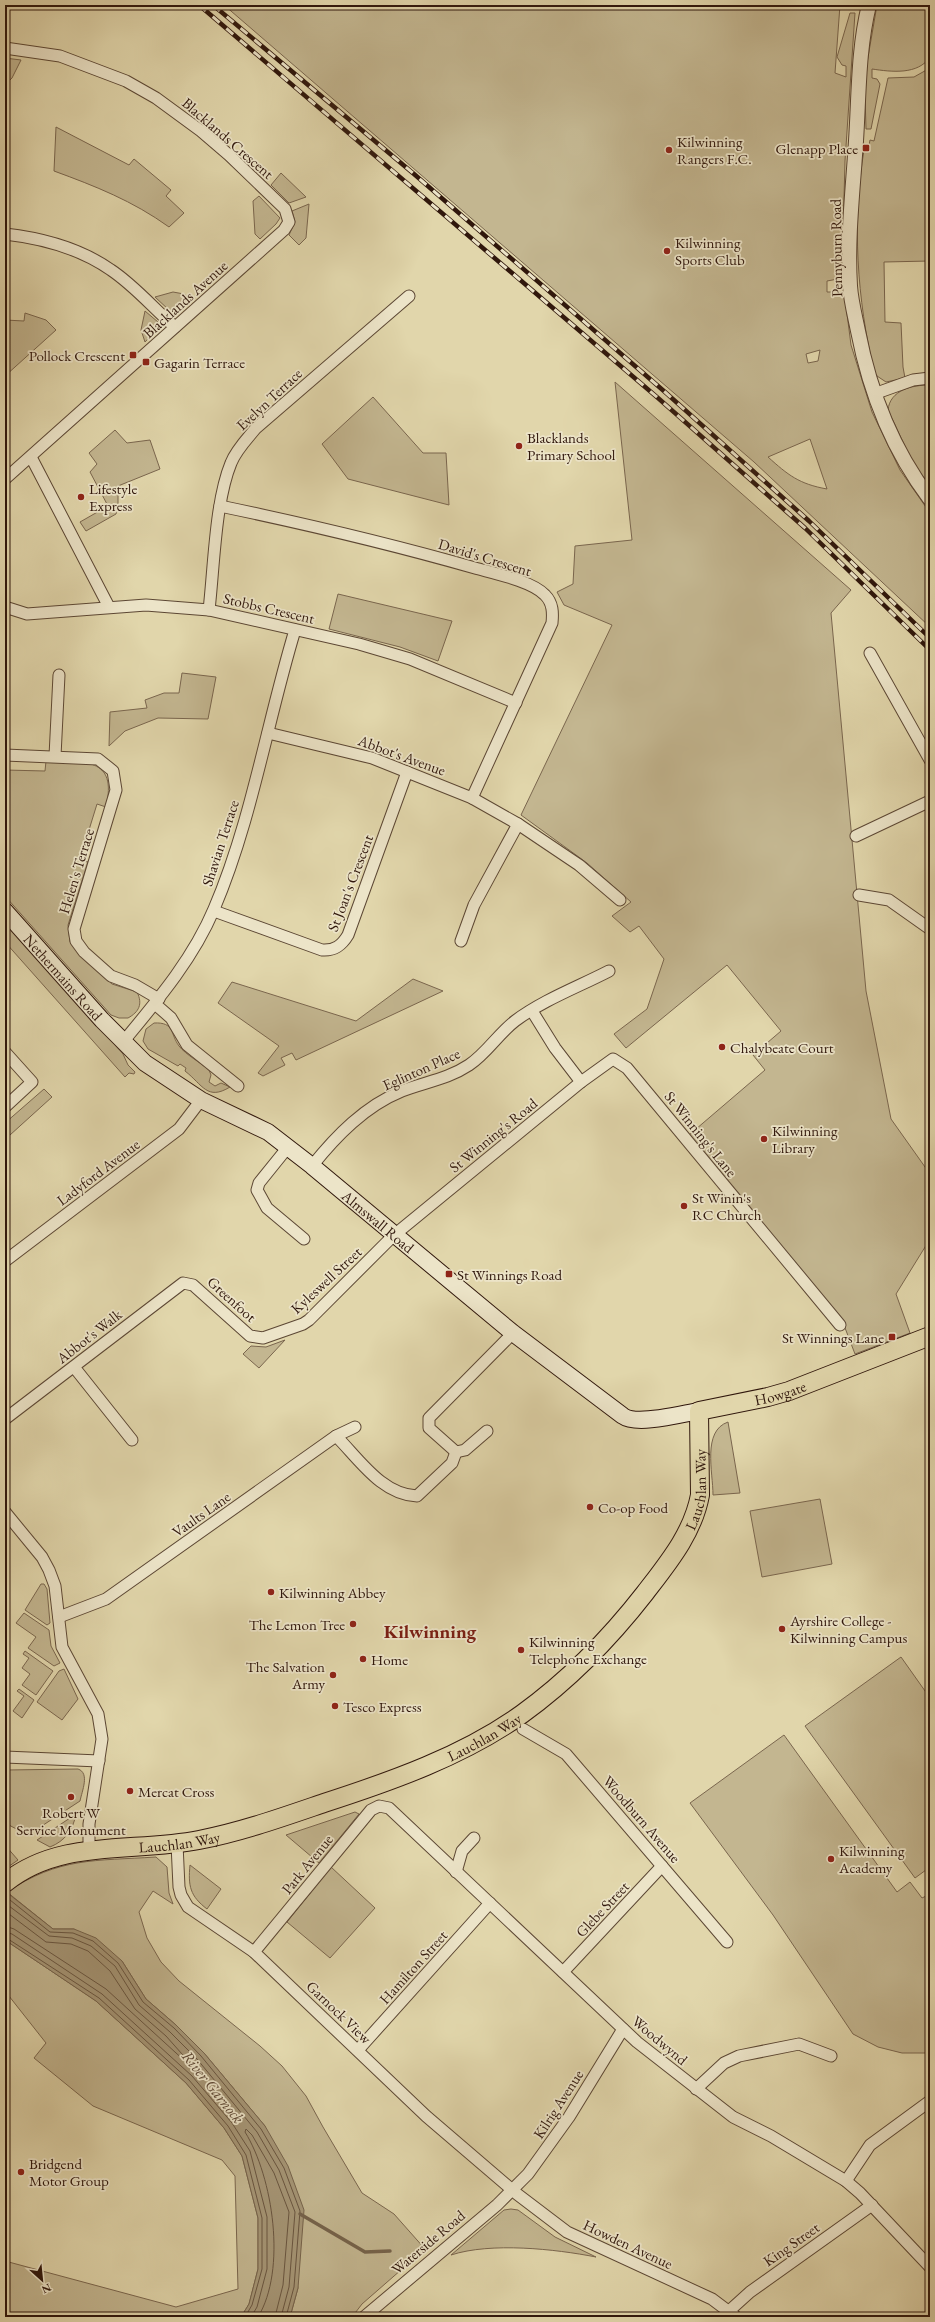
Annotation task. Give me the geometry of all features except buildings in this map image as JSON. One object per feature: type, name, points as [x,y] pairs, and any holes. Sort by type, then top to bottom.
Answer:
[{"type":"main road","name":"Nethermains Road","points":[[5,911],[123,1042]]},
{"type":"main road","name":"Almswall Road","points":[[123,1042],[152,1067],[201,1100],[268,1132],[312,1166],[394,1236],[513,1333],[623,1416]]},
{"type":"main road","name":"Howgate","points":[[623,1416],[632,1420],[642,1420],[699,1411],[768,1397],[790,1390],[930,1336]]},
{"type":"main road","name":"Lauchlan Way","points":[[9,1880],[51,1858],[89,1850],[177,1844],[268,1822],[374,1786],[415,1770],[456,1752],[494,1732],[521,1715],[557,1686],[627,1616],[686,1534],[696,1513],[700,1495],[699,1411]]},
{"type":"street","name":"Pennyburn Road","points":[[869,5],[858,76],[856,139],[851,201],[850,287],[862,351],[874,394],[899,452],[930,499]]},
{"type":"street","name":"Blacklands Crescent","points":[[5,48],[60,56],[126,81],[156,98],[201,131],[229,155],[285,209],[289,216]]},
{"type":"street","name":"Blacklands Avenue","points":[[5,479],[284,230],[289,222],[289,216]]},
{"type":"street","points":[[5,234],[55,244],[87,256],[111,270],[175,327]]},
{"type":"street","name":"Evelyn Terrace","points":[[209,610],[220,506],[231,463],[236,452],[256,428],[409,296]]},
{"type":"street","points":[[874,394],[913,380],[930,378]]},
{"type":"street","points":[[31,457],[109,607]]},
{"type":"street","name":"David's Crescent","points":[[220,506],[426,554],[495,574],[540,591],[546,595],[552,606],[552,623],[472,798]]},
{"type":"street","name":"Stobbs Crescent","points":[[5,607],[27,614],[146,605],[209,610],[410,659],[516,703]]},
{"type":"street","name":"Shavian Terrace","points":[[123,1042],[157,1002],[180,969],[214,911],[230,868],[296,630]]},
{"type":"street","points":[[870,653],[930,760]]},
{"type":"street","points":[[55,756],[59,675]]},
{"type":"street","name":"Abbot's Avenue","points":[[268,733],[372,758],[472,798],[518,824],[579,865],[620,900]]},
{"type":"street","name":"Helen's Terrace","points":[[5,755],[98,759],[113,770],[116,784],[74,929],[76,941],[84,952],[111,976],[144,990],[171,1018],[187,1044],[238,1086]]},
{"type":"street","name":"St Joan's Crescent","points":[[214,911],[322,950],[335,949],[348,935],[407,772]]},
{"type":"street","points":[[856,836],[930,801]]},
{"type":"street","points":[[461,941],[474,905],[518,824]]},
{"type":"street","points":[[859,896],[889,900],[930,929]]},
{"type":"street","name":"Eglinton Place","points":[[312,1166],[332,1141],[365,1112],[402,1091],[442,1080],[469,1065],[485,1053],[514,1022],[532,1010],[609,971]]},
{"type":"street","points":[[532,1010],[555,1048],[581,1082]]},
{"type":"street","points":[[5,1052],[32,1082],[5,1107]]},
{"type":"street","name":"St Winning's Road","points":[[394,1236],[581,1082],[614,1059]]},
{"type":"street","name":"St Winning's Lane","points":[[614,1059],[627,1068],[840,1325]]},
{"type":"street","name":"Ladyford Avenue","points":[[5,1261],[179,1129],[201,1100]]},
{"type":"street","points":[[288,1147],[259,1183],[257,1190],[267,1208],[304,1239]]},
{"type":"street","name":"Kyleswell Street","points":[[250,1336],[263,1338],[303,1324],[394,1236]]},
{"type":"street","name":"Abbot's Walk","points":[[5,1420],[179,1285],[188,1282],[193,1285]]},
{"type":"street","name":"Greenfoot","points":[[193,1285],[250,1336]]},
{"type":"street","points":[[456,1452],[429,1428],[429,1418],[513,1333]]},
{"type":"street","points":[[74,1367],[132,1440]]},
{"type":"street","name":"Vaults Lane","points":[[59,1617],[106,1599],[336,1436],[355,1427]]},
{"type":"street","points":[[456,1452],[465,1450],[486,1431]]},
{"type":"street","points":[[336,1436],[380,1482],[406,1496],[417,1496],[452,1463],[456,1452]]},
{"type":"street","points":[[5,1512],[46,1564],[55,1586],[59,1617],[58,1631],[62,1647],[98,1714],[102,1739],[100,1762],[89,1824],[89,1850]]},
{"type":"street","name":"Woodburn Avenue","points":[[523,1729],[566,1754],[727,1942]]},
{"type":"street","points":[[5,1757],[100,1762]]},
{"type":"street","name":"Park Avenue","points":[[254,1952],[371,1810],[379,1806],[389,1808]]},
{"type":"street","name":"Woodwynd","points":[[389,1808],[623,2029],[696,2089],[733,2117],[771,2136],[846,2181],[872,2205],[930,2266]]},
{"type":"street","points":[[456,1872],[462,1851],[474,1838]]},
{"type":"street","name":"Garnock View","points":[[177,1844],[179,1887],[181,1895],[188,1907],[254,1952],[426,2116],[512,2190]]},
{"type":"street","name":"Glebe Street","points":[[563,1972],[662,1866]]},
{"type":"street","name":"Hamilton Street","points":[[358,2050],[490,1904]]},
{"type":"street","name":"Kilrig Avenue","points":[[512,2190],[528,2174],[550,2145],[623,2029]]},
{"type":"street","points":[[696,2089],[724,2063],[739,2056],[799,2044],[831,2056]]},
{"type":"street","points":[[846,2181],[870,2145],[930,2101]]},
{"type":"street","name":"Howden Avenue","points":[[512,2190],[547,2219],[567,2232],[712,2300],[733,2314]]},
{"type":"street","name":"Waterside Road","points":[[364,2317],[512,2190]]},
{"type":"street","name":"King Street","points":[[733,2314],[750,2292],[872,2205]]},
{"type":"shaded area","name":"Kilwinning Sports Club","points":[[224,5],[840,5],[835,73],[846,77],[846,66],[842,65],[837,57],[850,13],[855,13],[845,161],[842,272],[838,279],[827,281],[827,292],[838,292],[845,298],[851,345],[872,412],[900,470],[930,513],[930,627],[754,462]],"holes":[[[820,350],[818,361],[808,363],[806,354]],[[810,439],[827,489],[817,487],[794,478],[768,457]]]},
{"type":"shaded area","points":[[877,5],[930,5],[930,57],[919,67],[904,71],[872,69],[872,78],[877,79],[880,84],[871,129],[866,129],[865,95],[867,63]]},
{"type":"shaded area","points":[[5,58],[21,60],[12,78],[5,85]]},
{"type":"shaded area","points":[[930,68],[930,261],[884,262],[885,322],[901,323],[905,378],[886,382],[877,376],[874,371],[868,344],[860,289],[857,233],[860,178],[864,150],[868,151],[870,140],[874,141],[888,78],[914,77]]},
{"type":"shaded area","points":[[56,127],[129,165],[134,159],[171,190],[166,196],[184,213],[169,227],[142,209],[128,202],[84,182],[54,171]]},
{"type":"shaded area","points":[[281,173],[306,197],[289,203],[271,185]]},
{"type":"shaded area","points":[[259,196],[280,218],[276,224],[260,239],[255,234],[253,201]]},
{"type":"shaded area","points":[[309,204],[306,238],[299,245],[289,235],[295,222],[292,211]]},
{"type":"shaded area","points":[[173,292],[184,294],[192,299],[179,312],[170,311],[155,297]]},
{"type":"shaded area","points":[[145,311],[158,322],[160,326],[145,342],[141,330]]},
{"type":"shaded area","points":[[25,313],[46,320],[56,330],[5,376],[5,320],[24,321]]},
{"type":"shaded area","points":[[615,382],[851,590],[831,613],[866,991],[891,1119],[930,1174],[930,1239],[896,1294],[910,1333],[855,1354],[842,1320],[689,1135],[765,1070],[753,1055],[781,1031],[727,965],[626,1048],[614,1034],[647,1009],[664,959],[639,926],[630,932],[612,916],[631,902],[587,863],[521,815],[612,625],[564,605],[557,592],[573,584],[575,546],[632,540]]},
{"type":"shaded area","points":[[930,385],[930,487],[910,457],[888,410],[890,403],[897,393],[916,386]]},
{"type":"shaded area","points":[[373,397],[423,453],[446,453],[449,505],[348,479],[322,444]]},
{"type":"shaded area","points":[[115,430],[127,443],[150,440],[160,469],[118,486],[118,506],[116,514],[86,531],[80,522],[108,506],[90,472],[97,464],[89,453]]},
{"type":"shaded area","points":[[338,594],[452,621],[438,661],[400,647],[329,629]]},
{"type":"shaded area","points":[[182,673],[216,677],[208,719],[158,718],[125,731],[109,746],[110,712],[147,708],[145,700],[164,693],[179,693]]},
{"type":"shaded area","points":[[46,761],[73,761],[94,765],[102,770],[107,778],[108,790],[106,807],[97,804],[80,859],[88,862],[68,925],[70,942],[86,961],[112,984],[137,992],[140,1000],[139,1007],[135,1013],[128,1018],[119,1018],[111,1015],[5,896],[5,770],[45,771]]},
{"type":"shaded area","points":[[5,921],[123,1054],[128,1065],[135,1072],[134,1074],[129,1073],[125,1077],[5,942]]},
{"type":"shaded area","points":[[413,979],[443,991],[296,1060],[292,1053],[281,1058],[285,1065],[263,1076],[258,1073],[279,1046],[218,1003],[232,982],[356,1021]]},
{"type":"shaded area","points":[[154,1023],[166,1024],[169,1027],[179,1046],[209,1070],[211,1075],[209,1082],[215,1086],[221,1083],[230,1087],[222,1091],[210,1092],[185,1071],[186,1068],[180,1064],[178,1066],[148,1049],[143,1041],[146,1029]]},
{"type":"shaded area","points":[[44,1089],[52,1097],[10,1135],[5,1129],[5,1123]]},
{"type":"shaded area","points":[[285,1340],[259,1368],[243,1354],[251,1346],[266,1347]]},
{"type":"shaded area","points":[[728,1422],[740,1493],[713,1495],[711,1464],[712,1443],[715,1434],[720,1427]]},
{"type":"shaded area","points":[[820,1499],[832,1564],[762,1577],[750,1511]]},
{"type":"shaded area","points":[[41,1584],[44,1584],[47,1589],[50,1623],[47,1625],[25,1610]]},
{"type":"shaded area","points":[[24,1613],[49,1630],[51,1646],[60,1663],[54,1666],[28,1648],[36,1637],[16,1623]]},
{"type":"shaded area","points":[[25,1651],[53,1671],[36,1695],[22,1685],[30,1674],[22,1668],[29,1658],[23,1654]]},
{"type":"shaded area","points":[[901,1657],[930,1698],[930,1867],[915,1878],[805,1726]]},
{"type":"shaded area","points":[[64,1669],[78,1699],[62,1720],[37,1702],[59,1671]]},
{"type":"shaded area","points":[[19,1689],[34,1700],[22,1718],[13,1711],[24,1696],[17,1691]]},
{"type":"shaded area","name":"Kilwinning Academy","points":[[784,1735],[897,1892],[910,1882],[922,1898],[930,1894],[930,2053],[902,2053],[878,2047],[853,2034],[773,1915],[690,1803]]},
{"type":"shaded area","points":[[78,1769],[84,1774],[84,1783],[80,1801],[28,1835],[5,1823],[5,1771]]},
{"type":"shaded area","points":[[355,1812],[359,1814],[319,1863],[286,1835]]},
{"type":"shaded area","points":[[76,1814],[73,1825],[68,1834],[60,1842],[50,1847],[37,1840]]},
{"type":"shaded area","points":[[5,1845],[18,1860],[5,1869]]},
{"type":"shaded area","points":[[156,1857],[167,1867],[169,1893],[173,1904],[153,1891],[139,1912],[147,1938],[161,1962],[179,1981],[260,2046],[282,2066],[306,2096],[362,2193],[394,2214],[425,2249],[362,2304],[352,2317],[290,2317],[298,2288],[265,2126],[204,2053],[176,2025],[146,1999],[122,1961],[74,1929],[53,1929],[7,1892],[44,1872],[78,1863]]},
{"type":"shaded area","points":[[190,1865],[221,1889],[207,1909],[197,1900],[191,1890],[189,1879]]},
{"type":"shaded area","points":[[331,1867],[375,1908],[330,1958],[287,1922]]},
{"type":"shaded area","points":[[5,1940],[96,2001],[186,2083],[224,2128],[242,2156],[258,2218],[258,2269],[249,2304],[241,2317],[5,2317],[5,2261],[176,2307],[238,2289],[235,2176],[222,2160],[93,2106],[34,2058],[46,2043],[5,1991]]},
{"type":"shaded area","points":[[504,2210],[518,2210],[555,2237],[596,2257],[562,2251],[523,2248],[485,2249],[451,2255]]},
{"type":"water","name":"River Garnock","points":[[5,1891],[53,1929],[74,1929],[96,1938],[122,1961],[146,1999],[176,2025],[204,2053],[265,2126],[288,2166],[304,2210],[298,2288],[290,2317],[241,2317],[249,2304],[258,2269],[258,2218],[242,2156],[224,2128],[186,2083],[96,2001],[5,1940]]},
{"type":"waterway","points":[[300,2214],[365,2252],[390,2251]]},
{"type":"railway","points":[[199,5],[658,398],[805,528],[930,650]]},
{"type":"railway","points":[[213,5],[414,174],[665,392],[809,521],[930,638]]},
{"type":"place","name":"Glenapp Place","points":[[866,148]]},
{"type":"place","name":"Kilwinning Rangers F.C.","points":[[669,150]]},
{"type":"place","name":"Kilwinning Sports Club","points":[[667,251]]},
{"type":"place","name":"Pollock Crescent","points":[[133,355]]},
{"type":"place","name":"Gagarin Terrace","points":[[146,362]]},
{"type":"place","name":"Blacklands Primary School","points":[[519,446]]},
{"type":"place","name":"Lifestyle Express","points":[[81,497]]},
{"type":"place","name":"Chalybeate Court","points":[[722,1047]]},
{"type":"place","name":"Kilwinning Library","points":[[764,1139]]},
{"type":"place","name":"St Winin's RC Church","points":[[684,1206]]},
{"type":"place","name":"St Winnings Road","points":[[449,1274]]},
{"type":"place","name":"St Winnings Lane","points":[[892,1337]]},
{"type":"place","name":"Co-op Food","points":[[590,1507]]},
{"type":"place","name":"Kilwinning Abbey","points":[[271,1592]]},
{"type":"place","name":"The Lemon Tree","points":[[353,1624]]},
{"type":"place","name":"Ayrshire College - Kilwinning Campus","points":[[782,1629]]},
{"type":"place","name":"Kilwinning Telephone Exchange","points":[[521,1650]]},
{"type":"place","name":"Home","points":[[363,1659]]},
{"type":"place","name":"The Salvation Army","points":[[333,1675]]},
{"type":"place","name":"Tesco Express","points":[[335,1706]]},
{"type":"place","name":"Mercat Cross","points":[[130,1791]]},
{"type":"place","name":"Robert W Service Monument","points":[[71,1797]]},
{"type":"place","name":"Kilwinning Academy","points":[[831,1859]]},
{"type":"place","name":"Bridgend Motor Group","points":[[21,2172]]},
{"type":"district","name":"Kilwinning","points":[[430,1631]]}]
